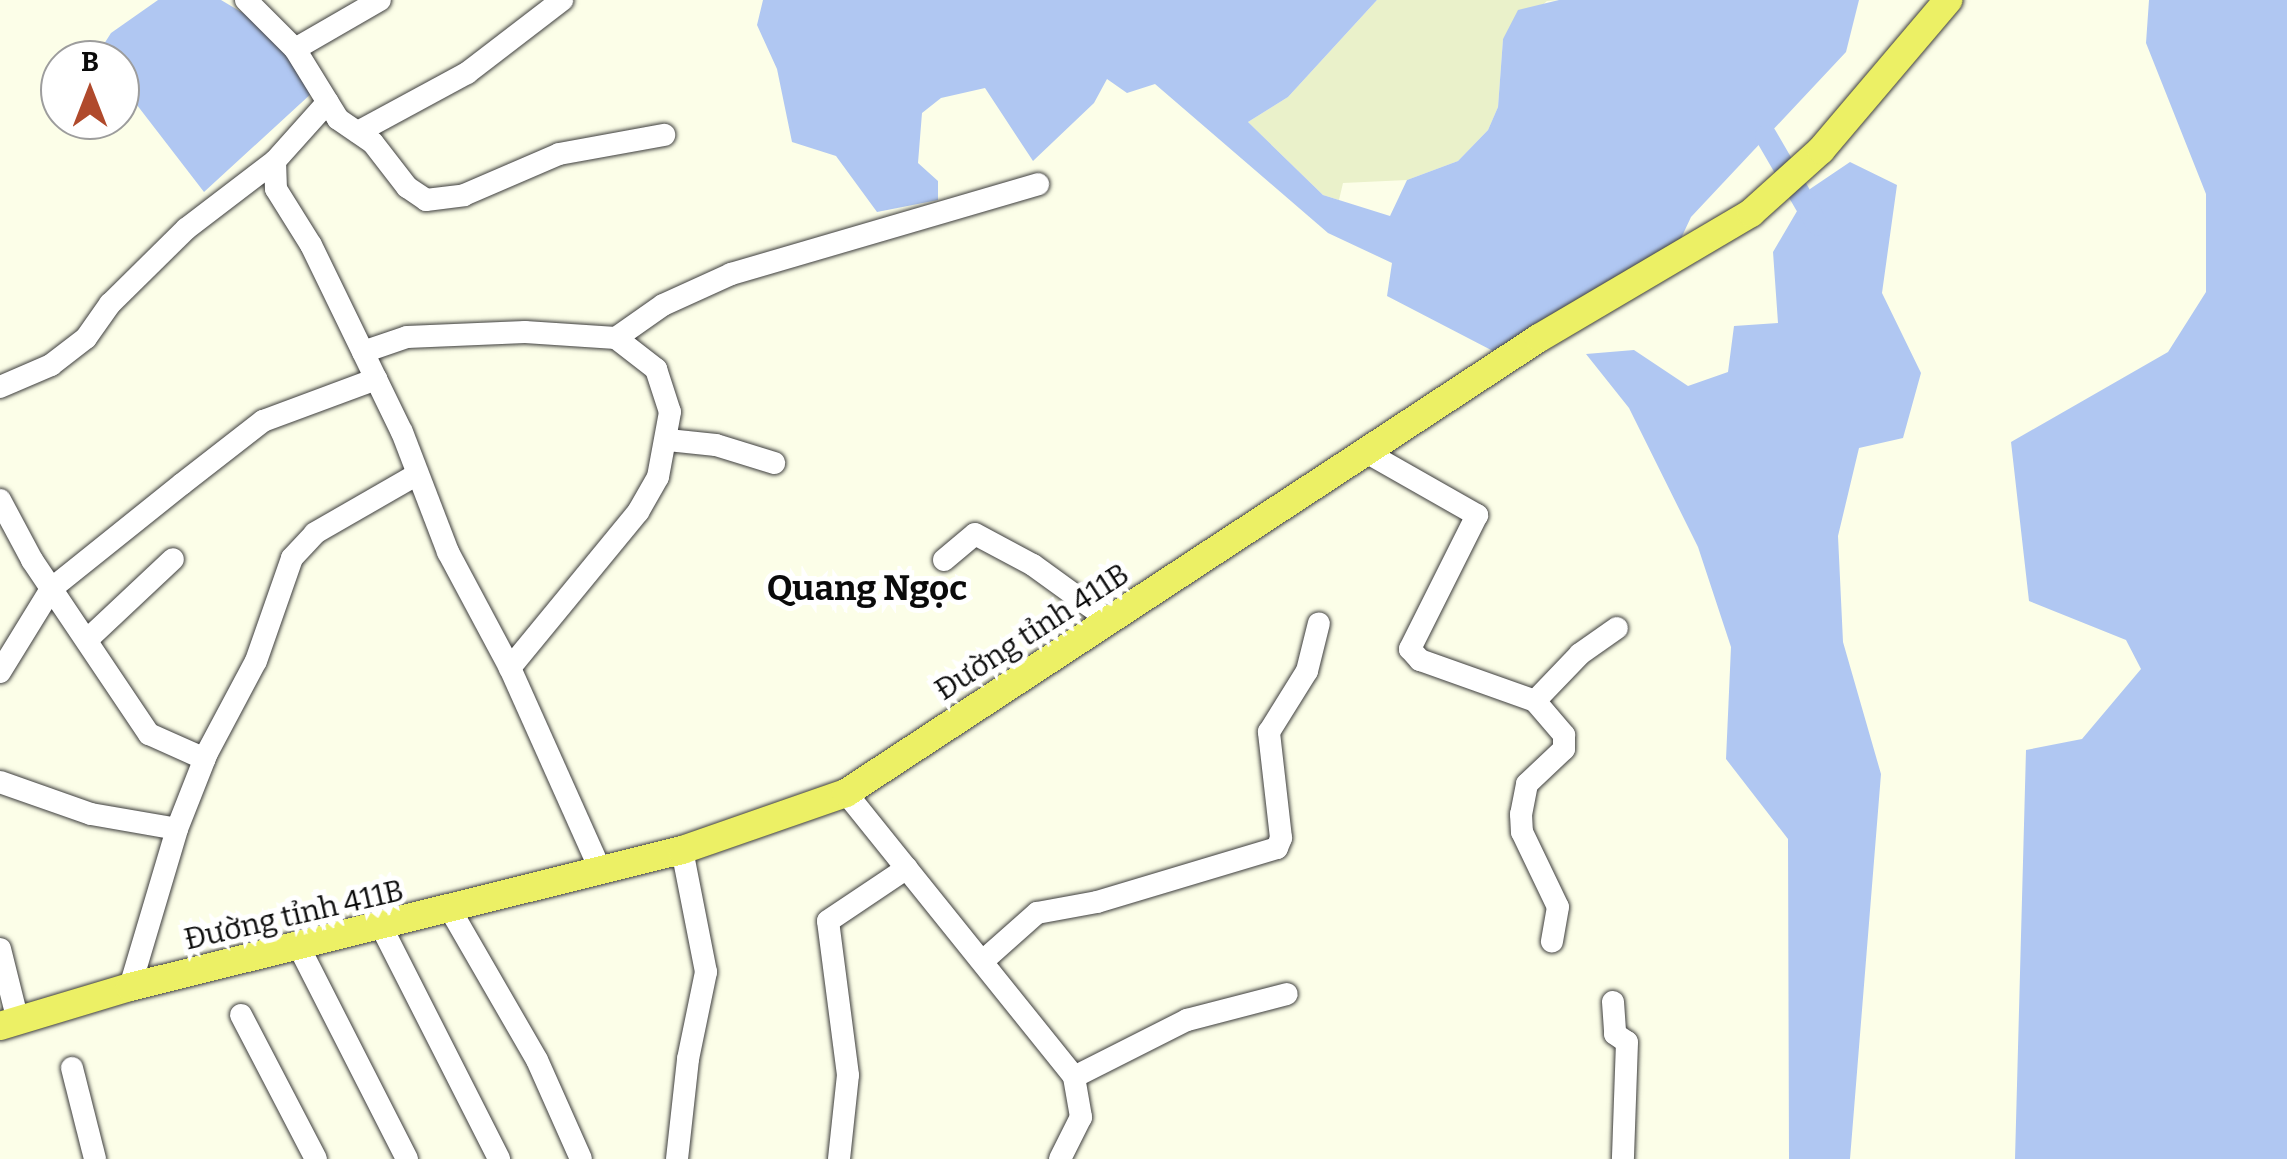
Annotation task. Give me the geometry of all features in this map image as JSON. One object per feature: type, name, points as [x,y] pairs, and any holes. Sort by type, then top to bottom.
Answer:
[{"type":"main road","name":"Đường tỉnh 411B","points":[[9,1022],[130,987],[382,928],[682,850],[846,793],[1539,338],[1751,214],[1820,150],[1948,0]]},
{"type":"street","points":[[246,0],[296,49],[338,119],[358,132],[417,197],[438,200],[560,154],[664,135]]},
{"type":"street","points":[[296,49],[380,0]]},
{"type":"street","points":[[358,132],[467,74],[562,0]]},
{"type":"street","points":[[0,387],[51,365],[86,338],[110,304],[186,229],[275,162],[328,102]]},
{"type":"street","points":[[275,162],[276,188],[376,379],[448,552],[510,668],[600,870]]},
{"type":"street","points":[[616,338],[663,305],[732,274],[862,231],[1038,184]]},
{"type":"street","points":[[362,352],[406,338],[463,331],[616,338],[656,369],[670,412],[668,440],[638,512],[510,668]]},
{"type":"street","points":[[0,672],[51,589],[263,421],[376,379]]},
{"type":"street","points":[[668,440],[774,463]]},
{"type":"street","points":[[1366,452],[1477,515],[1410,649],[1420,660],[1534,701],[1566,742],[1526,784],[1522,814],[1522,832],[1558,907],[1552,941]]},
{"type":"street","points":[[130,987],[177,830],[204,760],[256,661],[292,558],[316,534],[416,475]]},
{"type":"street","points":[[0,500],[51,589],[89,638],[148,734],[204,760]]},
{"type":"street","points":[[944,560],[976,534],[1034,566],[1109,620]]},
{"type":"street","points":[[89,638],[173,559]]},
{"type":"street","points":[[984,960],[1037,913],[1132,893],[1280,844],[1268,732],[1307,671],[1318,623]]},
{"type":"street","points":[[1534,701],[1580,654],[1617,628]]},
{"type":"street","points":[[0,782],[91,814],[177,830]]},
{"type":"street","points":[[846,793],[984,960],[1074,1078],[1081,1117],[1060,1159]]},
{"type":"street","points":[[677,1159],[706,972],[682,850]]},
{"type":"street","points":[[840,1159],[848,1075],[828,921],[907,868]]},
{"type":"street","points":[[450,911],[536,1060],[581,1159]]},
{"type":"street","points":[[382,928],[499,1159]]},
{"type":"street","points":[[299,947],[408,1159]]},
{"type":"street","points":[[0,949],[9,1022]]},
{"type":"street","points":[[1074,1078],[1187,1020],[1287,994]]},
{"type":"street","points":[[1613,1002],[1615,1034],[1626,1042],[1623,1159]]},
{"type":"street","points":[[241,1015],[316,1159]]},
{"type":"street","points":[[72,1068],[95,1159]]},
{"type":"green space","points":[[1377,0],[1559,0],[1547,1],[1503,39],[1498,107],[1488,130],[1458,161],[1407,180],[1343,183],[1339,200],[1323,195],[1248,122],[1288,97]]},
{"type":"water","points":[[158,0],[221,0],[248,16],[308,77],[313,92],[204,192],[140,109],[140,40],[107,40]]},
{"type":"water","points":[[763,0],[1377,0],[1288,97],[1248,122],[1323,195],[1390,216],[1407,180],[1458,161],[1488,130],[1498,107],[1503,39],[1518,10],[1559,0],[1859,0],[1846,52],[1691,217],[1677,247],[1493,351],[1387,296],[1392,263],[1328,233],[1155,84],[1127,93],[1107,79],[1094,103],[1033,161],[985,88],[941,98],[922,113],[918,163],[938,181],[938,200],[877,212],[836,156],[792,142],[777,69],[757,25]]},
{"type":"water","points":[[2149,0],[2287,0],[2287,1159],[2015,1159],[2026,750],[2082,739],[2141,669],[2126,640],[2029,601],[2011,442],[2168,352],[2206,292],[2206,194],[2146,43]]},
{"type":"water","points":[[1850,162],[1897,185],[1882,293],[1921,373],[1903,438],[1859,448],[1838,536],[1843,642],[1881,774],[1850,1159],[1789,1159],[1788,839],[1726,759],[1731,647],[1698,547],[1629,408],[1586,354],[1634,350],[1688,386],[1728,372],[1734,326],[1778,323],[1773,252],[1810,189]]},
{"type":"waterway","points":[[1766,136],[1817,224]]},
{"type":"district","name":"Quang Ngọc","points":[[867,588]]}]
